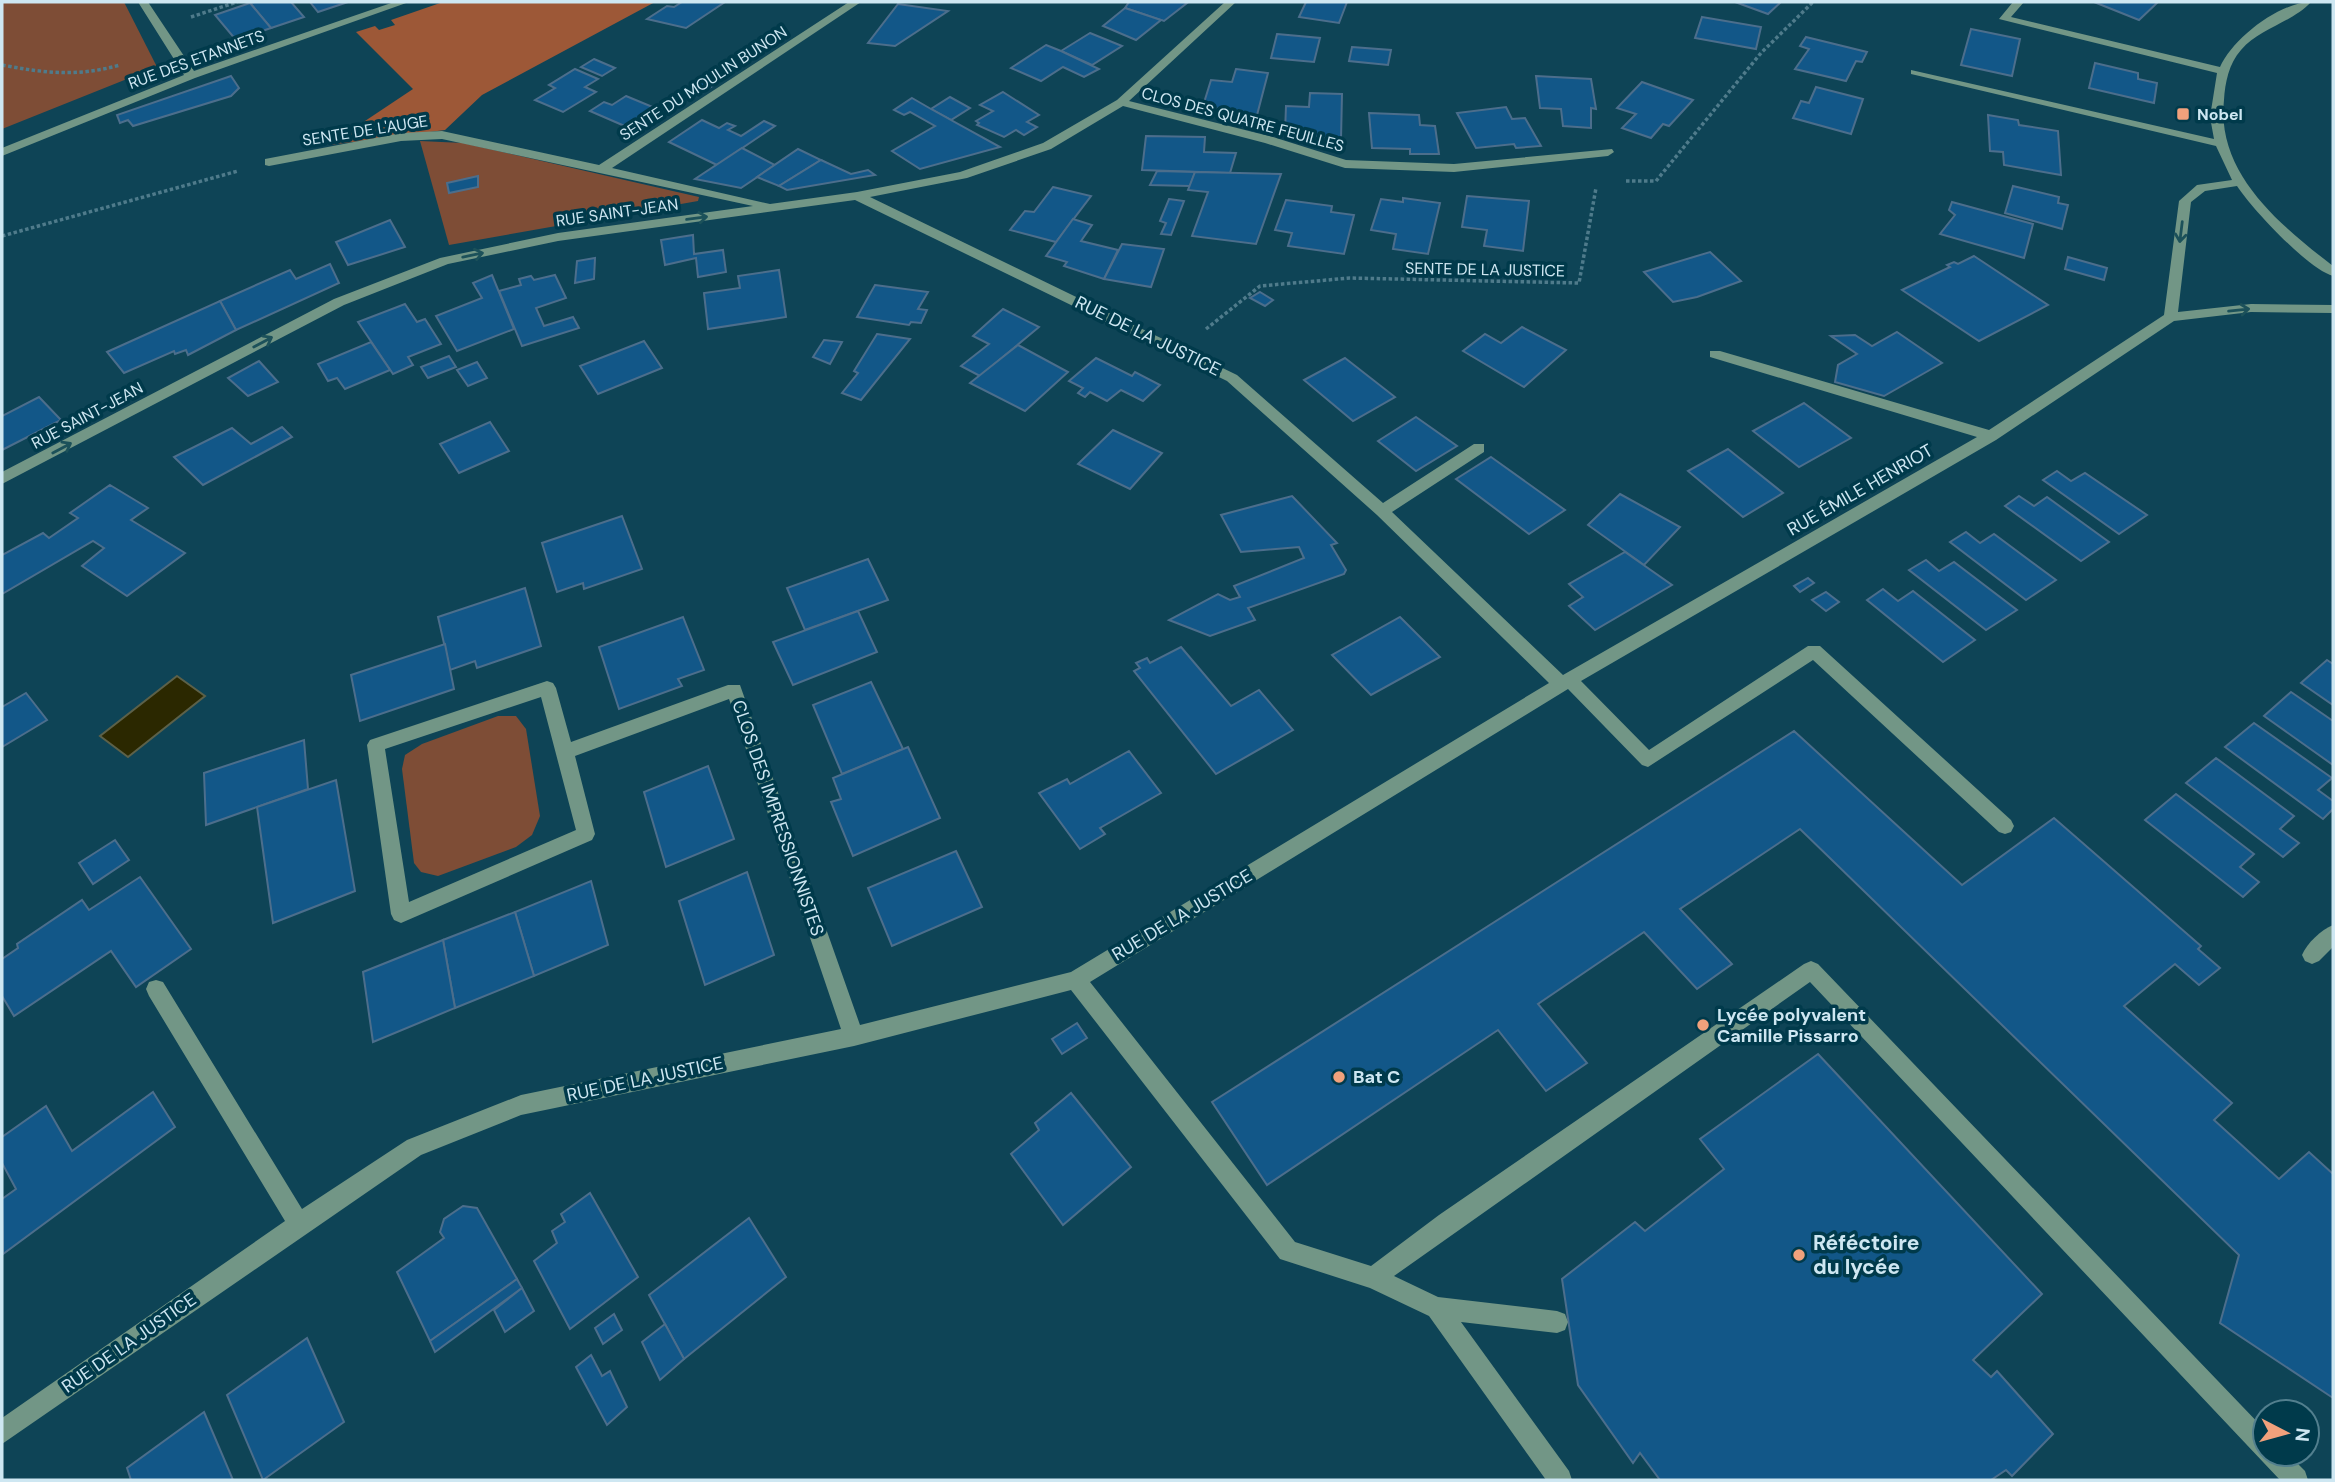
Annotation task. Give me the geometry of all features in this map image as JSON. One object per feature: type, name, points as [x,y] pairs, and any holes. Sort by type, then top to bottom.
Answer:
[{"type":"street","points":[[144,2],[191,76]]},
{"type":"street","name":"RUE DES ETANNETS","points":[[2,152],[191,76],[404,2]]},
{"type":"street","name":"SENTE DU MOULIN BUNON","points":[[602,169],[856,2]]},
{"type":"street","name":"RUE SAINT-JEAN","points":[[2,480],[339,302],[445,261],[558,237],[857,196],[963,175],[1006,162],[1047,146],[1121,102],[1231,2]]},
{"type":"street","points":[[2019,2],[2004,19],[2223,71]]},
{"type":"street","points":[[2306,2],[2237,47],[2223,71],[2217,96],[2216,123],[2227,162],[2241,183],[2268,216],[2302,249],[2333,272]]},
{"type":"street","points":[[1915,72],[2221,144]]},
{"type":"street","name":"CLOS DES QUATRE FEUILLES","points":[[1121,102],[1269,140],[1345,164],[1454,167],[1608,152]]},
{"type":"street","name":"SENTE DE L'AUGE","points":[[269,162],[401,137],[442,135],[778,208]]},
{"type":"street","points":[[2171,317],[2185,201],[2201,188],[2241,183]]},
{"type":"street","name":"RUE DE LA JUSTICE","points":[[2,1432],[414,1147],[521,1105],[855,1036],[1075,980],[1565,682],[1382,511],[1232,378],[857,196]]},
{"type":"street","name":"RUE ÉMILE HENRIOT","points":[[1565,682],[1992,436],[2171,317],[2250,308],[2333,309]]},
{"type":"street","points":[[1715,354],[1992,436]]},
{"type":"street","points":[[1382,511],[1479,448]]},
{"type":"street","points":[[1565,682],[1648,760],[1814,651],[2006,826]]},
{"type":"street","points":[[547,688],[565,752],[586,834],[401,914],[376,745],[547,688]]},
{"type":"street","name":"CLOS DES IMPRESSIONNISTES","points":[[565,752],[734,690],[855,1036]]},
{"type":"street","points":[[2312,954],[2333,934]]},
{"type":"street","points":[[1373,1278],[1447,1223],[1811,970],[2251,1432]]},
{"type":"street","points":[[1075,980],[1100,1008],[1289,1251],[1373,1278],[1437,1308],[1557,1322]]},
{"type":"street","points":[[156,989],[299,1224]]},
{"type":"street","points":[[1437,1308],[1560,1480]]},
{"type":"path","points":[[181,20],[237,2]]},
{"type":"path","points":[[1621,181],[1656,181],[1760,53],[1813,2]]},
{"type":"path","points":[[2,65],[77,77],[174,47]]},
{"type":"path","points":[[2,236],[269,162]]},
{"type":"path","name":"SENTE DE LA JUSTICE","points":[[1179,350],[1260,286],[1350,278],[1579,283],[1597,180]]},
{"type":"shaded area","points":[[2,2],[124,2],[157,67],[2,129]]},
{"type":"shaded area","points":[[443,2],[655,2],[482,95],[445,130],[329,145],[413,89],[356,32],[375,26],[379,30],[395,25],[391,20]]},
{"type":"shaded area","points":[[420,141],[463,143],[699,197],[698,201],[449,245]]},
{"type":"shaded area","points":[[177,676],[205,696],[128,757],[100,736]]},
{"type":"shaded area","points":[[498,716],[516,716],[526,729],[540,816],[532,835],[516,847],[438,876],[421,872],[414,863],[402,769],[405,755],[422,744]]},
{"type":"building","points":[[291,2],[304,17],[271,28],[250,3]]},
{"type":"building","points":[[310,2],[348,2],[318,12]]},
{"type":"building","points":[[682,2],[725,2],[686,28],[647,19],[667,6],[674,7]]},
{"type":"building","points":[[1129,2],[1187,3],[1164,21],[1125,8]]},
{"type":"building","points":[[1306,2],[1347,2],[1339,23],[1299,17]]},
{"type":"building","points":[[1735,2],[1781,2],[1768,14]]},
{"type":"building","points":[[2094,2],[2158,2],[2139,20]]},
{"type":"building","points":[[250,3],[271,28],[236,40],[215,15]]},
{"type":"building","points":[[898,4],[948,11],[895,46],[868,43]]},
{"type":"building","points":[[1125,8],[1161,20],[1136,40],[1103,26]]},
{"type":"building","points":[[1702,17],[1761,27],[1756,49],[1695,38]]},
{"type":"building","points":[[1971,29],[2020,39],[2012,76],[1961,65]]},
{"type":"building","points":[[1090,33],[1122,46],[1092,65],[1061,51]]},
{"type":"building","points":[[1277,34],[1320,38],[1314,62],[1271,58]]},
{"type":"building","points":[[1806,37],[1867,52],[1862,62],[1856,61],[1846,81],[1795,69],[1809,49],[1800,46]]},
{"type":"building","points":[[1046,45],[1099,69],[1084,77],[1063,67],[1041,81],[1011,68]]},
{"type":"building","points":[[1352,47],[1391,50],[1388,65],[1349,61]]},
{"type":"building","points":[[594,59],[615,68],[602,76],[581,67]]},
{"type":"building","points":[[2095,63],[2138,73],[2138,79],[2157,83],[2154,103],[2089,88]]},
{"type":"building","points":[[575,69],[598,79],[585,87],[596,92],[563,112],[535,100],[555,88],[549,85]]},
{"type":"building","points":[[1236,69],[1268,73],[1257,115],[1203,106],[1211,80],[1232,82]]},
{"type":"building","points":[[714,71],[726,77],[697,96],[685,90]]},
{"type":"building","points":[[231,76],[239,88],[231,96],[133,126],[128,120],[120,123],[117,115]]},
{"type":"building","points":[[1536,76],[1591,79],[1596,109],[1591,108],[1591,128],[1563,126],[1561,109],[1540,108]]},
{"type":"building","points":[[1642,82],[1693,100],[1669,126],[1663,124],[1651,138],[1622,128],[1636,114],[1617,108]]},
{"type":"building","points":[[1816,87],[1863,99],[1851,134],[1793,118],[1801,101],[1809,103]]},
{"type":"building","points":[[1003,92],[1039,115],[1027,122],[1037,127],[1024,135],[1016,130],[1004,137],[977,125],[979,123],[976,121],[993,111],[980,105]]},
{"type":"building","points":[[1310,93],[1342,94],[1341,139],[1285,133],[1286,106],[1309,107]]},
{"type":"building","points":[[626,96],[655,108],[627,127],[590,111],[604,102],[612,105]]},
{"type":"building","points":[[950,97],[970,108],[951,120],[931,109]]},
{"type":"building","points":[[912,98],[1000,147],[920,169],[892,151],[935,126],[910,112],[904,115],[894,110]]},
{"type":"building","points":[[1506,107],[1512,119],[1525,118],[1541,146],[1516,148],[1514,144],[1476,148],[1457,113]]},
{"type":"building","points":[[1369,113],[1419,115],[1420,125],[1435,126],[1439,154],[1410,154],[1410,149],[1372,148]]},
{"type":"building","points":[[1988,115],[2018,120],[2019,125],[2058,131],[2061,175],[2004,165],[2003,152],[1990,151]]},
{"type":"building","points":[[702,120],[719,128],[727,123],[735,126],[728,130],[741,136],[764,121],[775,126],[717,165],[669,142]]},
{"type":"building","points":[[1146,136],[1205,137],[1204,152],[1236,153],[1230,173],[1142,170]]},
{"type":"building","points":[[742,148],[775,165],[741,188],[695,179]]},
{"type":"building","points":[[798,149],[821,160],[779,186],[757,177]]},
{"type":"building","points":[[821,160],[851,174],[868,170],[875,175],[787,190],[779,186]]},
{"type":"building","points":[[1157,171],[1195,172],[1190,186],[1150,185]]},
{"type":"building","points":[[1195,172],[1281,174],[1256,244],[1192,236],[1208,192],[1188,190]]},
{"type":"building","points":[[478,176],[478,187],[449,193],[447,183]]},
{"type":"building","points":[[2013,186],[2059,197],[2058,203],[2068,205],[2062,229],[2005,213]]},
{"type":"building","points":[[1053,187],[1091,196],[1056,242],[1010,230],[1025,211],[1034,212]]},
{"type":"building","points":[[1467,196],[1529,201],[1523,251],[1484,246],[1487,230],[1462,227]]},
{"type":"building","points":[[1403,198],[1440,203],[1428,254],[1393,249],[1396,234],[1371,230],[1381,199],[1403,202]]},
{"type":"building","points":[[1169,199],[1184,201],[1171,235],[1161,234],[1166,223],[1160,221]]},
{"type":"building","points":[[1286,200],[1332,206],[1331,212],[1354,215],[1344,254],[1288,246],[1292,233],[1275,230]]},
{"type":"building","points":[[1952,202],[2033,224],[2024,258],[1940,234],[1955,215],[1949,210]]},
{"type":"building","points":[[1073,219],[1092,225],[1081,241],[1118,250],[1104,279],[1064,266],[1067,262],[1046,256]]},
{"type":"building","points":[[390,220],[405,247],[348,265],[336,242]]},
{"type":"building","points":[[693,235],[694,254],[723,250],[726,272],[698,277],[696,258],[665,265],[661,240]]},
{"type":"building","points":[[1122,244],[1164,249],[1151,287],[1104,279]]},
{"type":"building","points":[[1710,252],[1741,281],[1697,297],[1673,302],[1644,272]]},
{"type":"building","points":[[1974,256],[2048,305],[1979,341],[1902,290],[1950,267],[1947,265],[1954,262],[1958,264]]},
{"type":"building","points":[[2068,257],[2107,268],[2104,280],[2065,269]]},
{"type":"building","points":[[595,258],[594,279],[575,283],[577,261]]},
{"type":"building","points":[[330,264],[339,283],[236,330],[220,301],[290,270],[296,279]]},
{"type":"building","points":[[779,270],[786,317],[708,329],[704,293],[740,288],[738,276]]},
{"type":"building","points":[[492,275],[514,329],[457,351],[436,316],[482,298],[473,283]]},
{"type":"building","points":[[555,275],[566,298],[536,308],[544,326],[573,317],[579,328],[522,346],[499,291],[521,285],[519,279],[531,276],[534,280]]},
{"type":"building","points":[[875,285],[928,292],[918,309],[927,310],[921,323],[911,322],[909,325],[857,317]]},
{"type":"building","points":[[1260,292],[1273,300],[1265,306],[1250,298]]},
{"type":"building","points":[[220,301],[236,330],[188,355],[186,350],[175,354],[174,351],[124,373],[107,352]]},
{"type":"building","points":[[405,304],[417,322],[425,319],[441,344],[408,357],[413,365],[393,374],[358,322]]},
{"type":"building","points":[[1003,309],[1039,327],[980,376],[961,366],[989,344],[973,336]]},
{"type":"building","points":[[1522,327],[1566,350],[1524,387],[1463,351],[1485,334],[1501,343]]},
{"type":"building","points":[[1897,332],[1942,363],[1884,396],[1835,382],[1838,365],[1857,354],[1831,336],[1855,335],[1872,346]]},
{"type":"building","points":[[877,334],[910,339],[861,400],[842,393],[858,373],[854,371]]},
{"type":"building","points":[[824,340],[842,342],[830,364],[813,357]]},
{"type":"building","points":[[644,341],[662,368],[598,394],[580,366]]},
{"type":"building","points":[[371,342],[390,370],[345,389],[337,378],[328,381],[318,364]]},
{"type":"building","points":[[1018,345],[1068,372],[1025,411],[970,383]]},
{"type":"building","points":[[449,356],[456,367],[428,378],[421,367]]},
{"type":"building","points":[[1096,358],[1132,376],[1135,372],[1160,385],[1143,401],[1121,390],[1107,401],[1090,392],[1085,397],[1078,393],[1083,388],[1069,381]]},
{"type":"building","points":[[1345,358],[1395,397],[1353,421],[1304,380]]},
{"type":"building","points":[[259,361],[278,382],[248,396],[228,378]]},
{"type":"building","points":[[477,362],[487,378],[468,386],[457,370]]},
{"type":"building","points":[[39,397],[61,420],[2,450],[2,416]]},
{"type":"building","points":[[1804,403],[1851,438],[1799,467],[1753,431]]},
{"type":"building","points":[[1416,417],[1457,446],[1416,471],[1378,441]]},
{"type":"building","points":[[490,422],[509,451],[459,473],[440,444]]},
{"type":"building","points":[[282,427],[292,437],[203,485],[174,457],[232,428],[251,444]]},
{"type":"building","points":[[1113,430],[1162,453],[1130,489],[1078,464]]},
{"type":"building","points":[[1728,449],[1783,493],[1743,517],[1688,471]]},
{"type":"building","points":[[1491,457],[1565,510],[1529,534],[1456,479]]},
{"type":"building","points":[[2057,471],[2071,481],[2085,473],[2147,515],[2119,534],[2043,480]]},
{"type":"building","points":[[110,485],[148,508],[131,520],[185,553],[127,596],[82,566],[104,548],[93,541],[2,594],[2,555],[43,533],[49,538],[78,518],[70,513]]},
{"type":"building","points":[[1620,494],[1680,527],[1644,565],[1588,525]]},
{"type":"building","points":[[1292,496],[1337,543],[1331,545],[1346,570],[1344,574],[1248,608],[1255,620],[1210,636],[1169,620],[1218,594],[1230,600],[1240,597],[1234,586],[1304,558],[1299,547],[1241,552],[1221,515]]},
{"type":"building","points":[[2019,496],[2034,506],[2047,497],[2109,542],[2081,561],[2005,506]]},
{"type":"building","points":[[622,516],[642,569],[584,589],[583,583],[557,592],[542,543]]},
{"type":"building","points":[[1966,532],[1980,543],[1994,534],[2056,580],[2026,600],[1950,542]]},
{"type":"building","points":[[1625,552],[1672,585],[1595,630],[1569,606],[1583,597],[1569,584]]},
{"type":"building","points":[[868,559],[888,600],[805,630],[787,588]]},
{"type":"building","points":[[1926,560],[1939,571],[1954,562],[2017,610],[1986,630],[1909,570]]},
{"type":"building","points":[[1808,578],[1814,583],[1800,592],[1794,586]]},
{"type":"building","points":[[525,588],[541,646],[477,668],[475,661],[450,670],[438,617]]},
{"type":"building","points":[[1883,589],[1898,601],[1913,591],[1975,640],[1943,662],[1867,600]]},
{"type":"building","points":[[1826,592],[1839,602],[1826,611],[1812,600]]},
{"type":"building","points":[[858,611],[877,652],[793,685],[773,642]]},
{"type":"building","points":[[683,617],[704,670],[678,679],[682,686],[619,709],[599,647]]},
{"type":"building","points":[[1400,617],[1440,657],[1371,695],[1332,655]]},
{"type":"building","points":[[445,644],[454,689],[360,721],[351,675]]},
{"type":"building","points":[[1181,647],[1231,706],[1259,690],[1293,730],[1216,774],[1134,671],[1140,668],[1136,663],[1147,658],[1150,663]]},
{"type":"building","points":[[2327,660],[2333,664],[2333,705],[2301,683]]},
{"type":"building","points":[[871,682],[903,749],[842,774],[813,705]]},
{"type":"building","points":[[2291,692],[2333,721],[2333,765],[2264,716]]},
{"type":"building","points":[[26,693],[47,720],[2,747],[2,707]]},
{"type":"building","points":[[2254,723],[2332,778],[2318,790],[2333,801],[2333,809],[2323,819],[2225,747]]},
{"type":"building","name":"Bat C","points":[[1794,731],[1962,885],[2054,818],[2201,946],[2198,949],[2220,968],[2199,985],[2175,964],[2124,1006],[2232,1103],[2214,1120],[2279,1179],[2309,1152],[2333,1174],[2333,1398],[2220,1323],[2239,1255],[1800,829],[1680,909],[1732,964],[1697,989],[1644,932],[1538,1004],[1587,1063],[1546,1091],[1498,1030],[1267,1185],[1212,1102]]},
{"type":"building","points":[[304,740],[308,789],[206,825],[204,773]]},
{"type":"building","points":[[908,747],[940,818],[853,856],[831,802],[841,799],[833,778]]},
{"type":"building","points":[[1129,751],[1161,793],[1100,828],[1105,834],[1080,849],[1039,793],[1067,779],[1070,784]]},
{"type":"building","points":[[2216,758],[2294,816],[2280,829],[2299,843],[2283,857],[2186,783]]},
{"type":"building","points":[[708,766],[734,839],[666,867],[644,792]]},
{"type":"building","points":[[336,780],[355,891],[273,923],[257,807]]},
{"type":"building","points":[[2176,794],[2254,854],[2240,867],[2259,882],[2243,897],[2145,820]]},
{"type":"building","points":[[115,840],[129,860],[93,884],[79,863]]},
{"type":"building","points":[[956,851],[982,907],[892,946],[868,888]]},
{"type":"building","points":[[747,872],[774,955],[705,985],[679,901]]},
{"type":"building","points":[[140,877],[191,949],[136,987],[111,951],[14,1016],[2,996],[2,959],[18,948],[17,944],[82,900],[89,910]]},
{"type":"building","points":[[591,881],[608,945],[534,976],[515,912]]},
{"type":"building","points":[[515,912],[534,976],[455,1008],[443,940]]},
{"type":"building","points":[[443,940],[455,1008],[373,1042],[363,972]]},
{"type":"building","points":[[1077,1023],[1087,1038],[1062,1054],[1052,1039]]},
{"type":"building","name":"Réféctoire du lycée","points":[[1818,1054],[2042,1294],[1973,1360],[1991,1377],[1997,1371],[2053,1434],[2012,1476],[2006,1470],[1991,1480],[1660,1480],[1640,1453],[1633,1463],[1578,1385],[1562,1279],[1635,1222],[1645,1231],[1724,1169],[1700,1139]]},
{"type":"building","points":[[153,1092],[175,1127],[3,1254],[2,1199],[16,1189],[2,1163],[2,1137],[46,1106],[72,1151]]},
{"type":"building","points":[[1071,1093],[1131,1167],[1063,1225],[1011,1154],[1039,1130],[1035,1123]]},
{"type":"building","points":[[590,1193],[638,1277],[570,1329],[534,1261],[557,1243],[552,1231],[565,1222],[561,1214]]},
{"type":"building","points":[[463,1206],[477,1208],[517,1279],[430,1341],[397,1272],[444,1238],[440,1232],[444,1219]]},
{"type":"building","points":[[749,1218],[786,1277],[684,1359],[649,1295]]},
{"type":"building","points":[[517,1279],[522,1288],[435,1352],[430,1341]]},
{"type":"building","points":[[522,1288],[534,1311],[505,1332],[494,1310]]},
{"type":"building","points":[[614,1314],[622,1330],[603,1344],[595,1328]]},
{"type":"building","points":[[665,1324],[684,1359],[660,1380],[642,1342]]},
{"type":"building","points":[[307,1338],[344,1422],[263,1480],[227,1395]]},
{"type":"building","points":[[591,1355],[602,1376],[610,1371],[627,1407],[607,1425],[576,1367]]},
{"type":"building","points":[[204,1412],[233,1480],[131,1480],[127,1468]]},
{"type":"place","name":"Nobel","points":[[2183,114]]},
{"type":"place","name":"Lycée polyvalent Camille Pissarro","points":[[1703,1025]]},
{"type":"place","name":"Bat C","points":[[1339,1077]]},
{"type":"place","name":"Réféctoire du lycée","points":[[1799,1255]]}]
